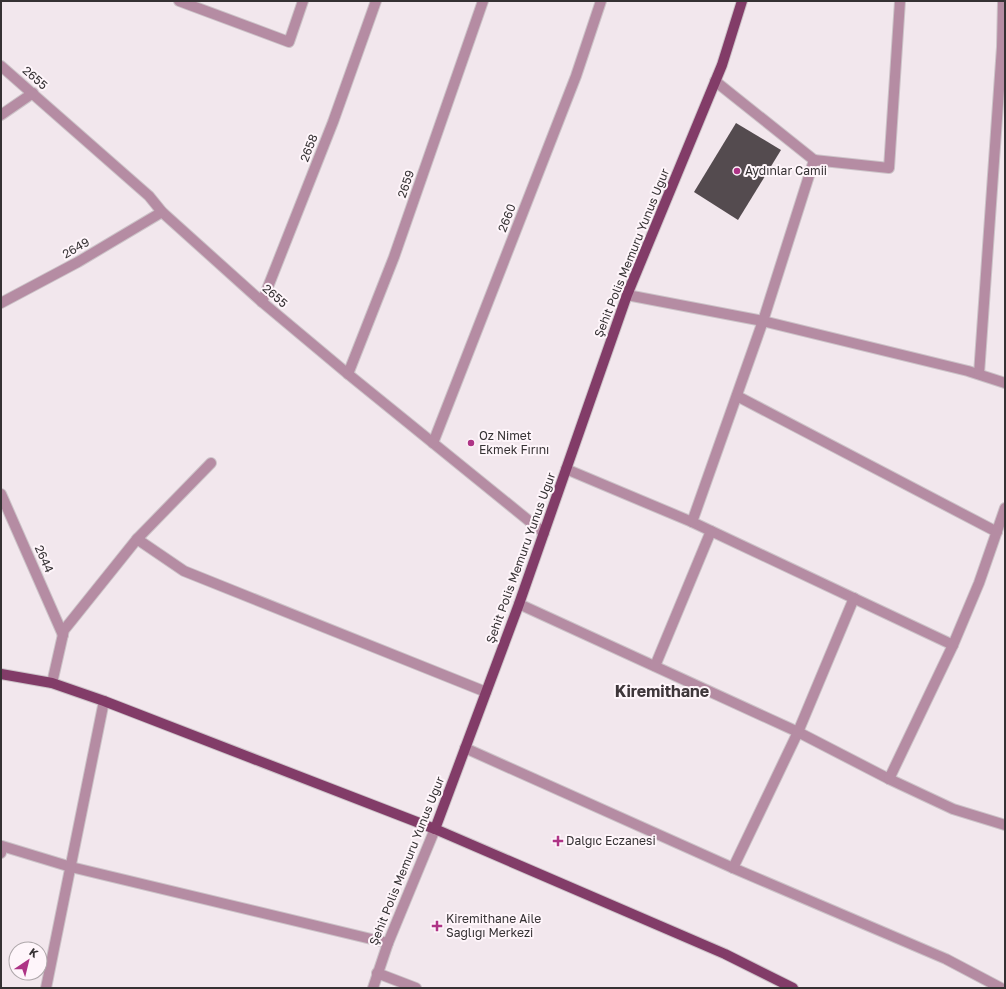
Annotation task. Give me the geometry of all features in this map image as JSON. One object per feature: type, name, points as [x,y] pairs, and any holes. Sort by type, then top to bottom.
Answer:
[{"type":"main road","name":"Şehit Polis Memuru Yunus Uğur","points":[[435,829],[519,604],[627,295],[722,65],[742,1]]},
{"type":"main road","points":[[1,674],[52,683],[104,701],[435,829],[725,954],[793,988]]},
{"type":"street","points":[[179,1],[289,42],[303,1]]},
{"type":"street","name":"2658","points":[[262,302],[333,122],[376,1]]},
{"type":"street","name":"2659","points":[[348,374],[394,257],[483,1]]},
{"type":"street","name":"2660","points":[[433,443],[576,76],[600,1]]},
{"type":"street","points":[[715,81],[814,160],[889,168],[900,1]]},
{"type":"street","points":[[979,374],[1002,47],[1003,1]]},
{"type":"street","name":"2655","points":[[1,66],[149,196],[162,212],[262,302],[348,374],[544,533]]},
{"type":"street","points":[[1,116],[33,93]]},
{"type":"street","points":[[692,522],[763,321],[814,160]]},
{"type":"street","name":"2649","points":[[1,303],[78,262],[162,212]]},
{"type":"street","points":[[627,295],[763,321],[979,374],[1005,383]]},
{"type":"street","points":[[737,396],[997,532]]},
{"type":"street","points":[[52,683],[64,630],[137,539],[211,463]]},
{"type":"street","points":[[566,469],[712,531],[952,645]]},
{"type":"street","name":"2644","points":[[1,494],[63,635]]},
{"type":"street","points":[[889,779],[952,645],[979,583],[1005,508]]},
{"type":"street","points":[[655,666],[712,531]]},
{"type":"street","points":[[137,539],[184,572],[486,692]]},
{"type":"street","points":[[733,868],[798,732],[854,598]]},
{"type":"street","points":[[519,604],[798,732],[889,779],[952,809],[1005,825]]},
{"type":"street","points":[[46,988],[104,701]]},
{"type":"street","points":[[465,748],[733,868],[946,959],[1001,988]]},
{"type":"street","name":"Şehit Polis Memuru Yunus Uğur","points":[[372,988],[388,943],[435,829]]},
{"type":"street","points":[[1,853],[2,846],[71,867],[388,943]]},
{"type":"street","points":[[378,973],[416,988]]},
{"type":"building","name":"Aydınlar Camii","points":[[736,123],[781,150],[738,220],[694,192]]},
{"type":"place","name":"Aydınlar Camii","points":[[737,171]]},
{"type":"place","name":"Oz Nimet Ekmek Fırını","points":[[471,443]]},
{"type":"place","name":"Dalgıc Eczanesi","points":[[558,841]]},
{"type":"place","name":"Kiremithane Aile Saglıgı Merkezi","points":[[437,926]]},
{"type":"district","name":"Kiremithane","points":[[662,691]]}]
